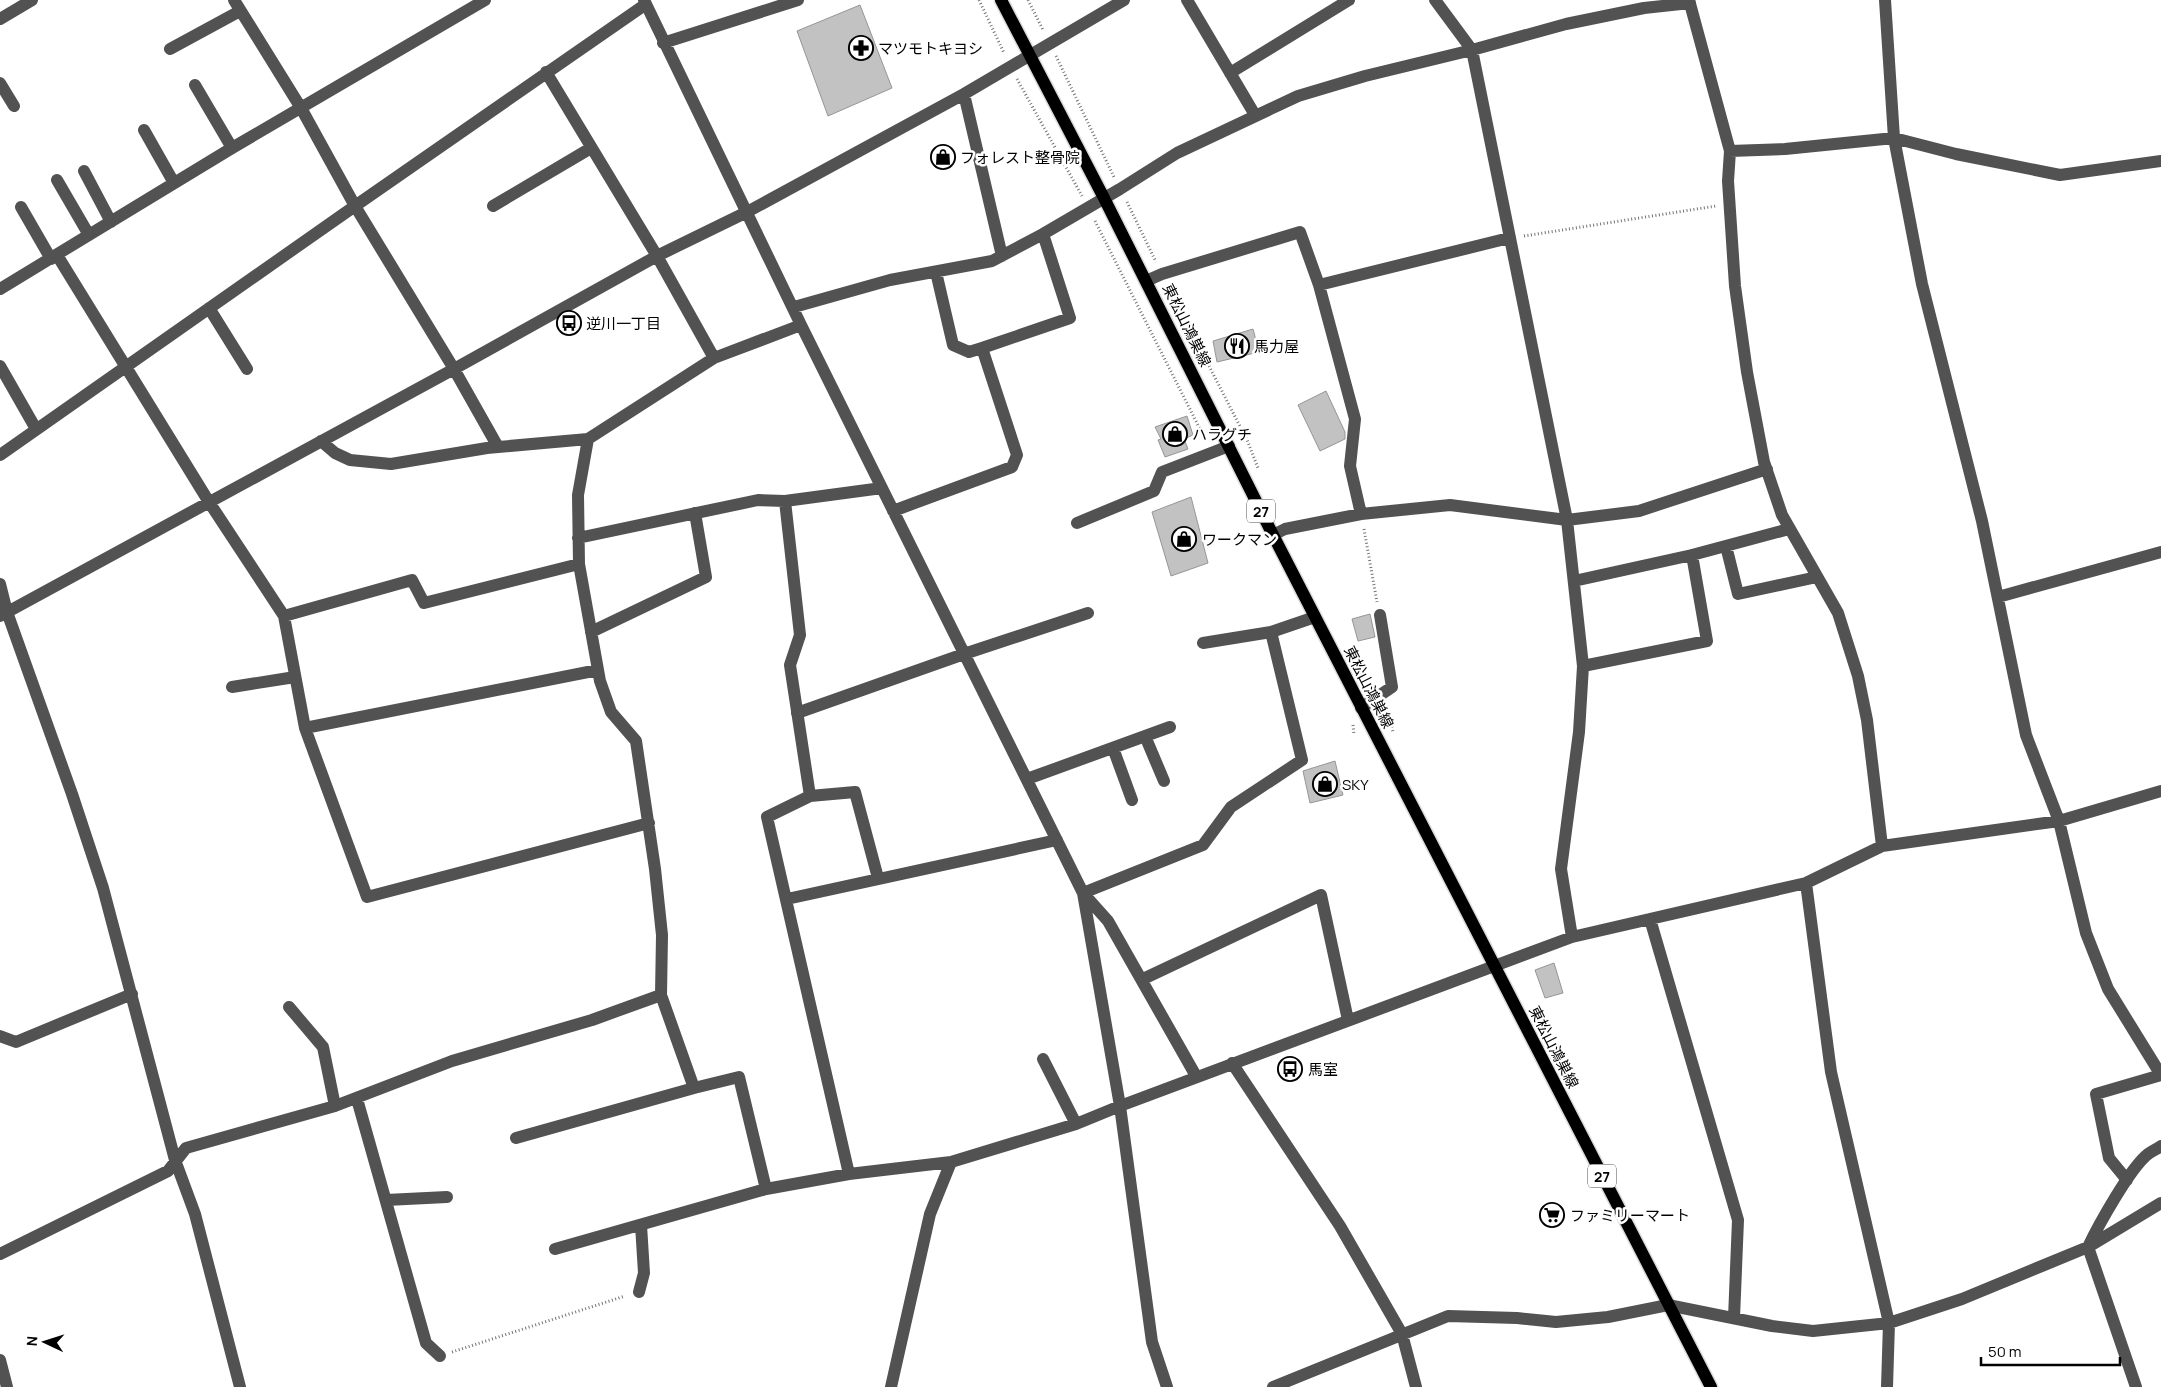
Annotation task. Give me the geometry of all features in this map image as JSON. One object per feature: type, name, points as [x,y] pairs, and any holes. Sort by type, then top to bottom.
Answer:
[{"type":"main road","name":"東松山鴻巣線","points":[[1001,0],[1104,198],[1493,966],[1711,1387]]},
{"type":"street","points":[[0,19],[32,0]]},
{"type":"street","points":[[0,289],[232,148],[484,0]]},
{"type":"street","points":[[664,44],[798,0]]},
{"type":"street","points":[[3,614],[454,369],[657,256],[747,212],[964,94],[1124,0]]},
{"type":"street","points":[[1187,0],[1255,115]]},
{"type":"street","points":[[1230,73],[1349,0]]},
{"type":"street","points":[[1435,0],[1472,50],[1567,520],[1582,666],[1580,732],[1561,869],[1572,937]]},
{"type":"street","points":[[1885,0],[1894,138],[1922,284],[1982,521],[2026,735],[2059,820],[2086,933],[2108,989],[2161,1075],[2096,1094],[2109,1158],[2127,1180]]},
{"type":"street","points":[[794,307],[890,280],[992,261],[1043,234],[1177,153],[1298,96],[1365,76],[1472,50],[1566,24],[1644,8],[1690,1],[1730,150],[1728,181],[1735,286],[1749,381],[1767,469],[1782,515],[1838,613],[1858,676],[1867,720],[1882,846]]},
{"type":"street","points":[[0,455],[645,2],[794,307],[801,325],[1084,894],[1108,921],[1196,1076]]},
{"type":"street","points":[[170,49],[237,6],[301,108],[355,206],[454,369],[498,447]]},
{"type":"street","points":[[546,72],[657,256],[714,358]]},
{"type":"street","points":[[0,83],[14,106]]},
{"type":"street","points":[[195,86],[232,148]]},
{"type":"street","points":[[964,94],[1002,256]]},
{"type":"street","points":[[144,130],[174,183]]},
{"type":"street","points":[[1730,150],[1784,149],[1894,138],[1956,154],[2060,175],[2161,160]]},
{"type":"street","points":[[493,206],[591,148]]},
{"type":"street","points":[[84,171],[110,222]]},
{"type":"street","points":[[57,180],[90,235]]},
{"type":"street","points":[[21,207],[284,616],[305,728],[367,896],[649,823]]},
{"type":"street","points":[[1146,281],[1162,274],[1300,232],[1318,284],[1355,419],[1350,466],[1361,514]]},
{"type":"street","points":[[936,272],[953,345],[968,352],[1070,318],[1043,234]]},
{"type":"street","points":[[1318,284],[1509,238]]},
{"type":"street","points":[[209,308],[247,369]]},
{"type":"street","points":[[321,441],[335,453],[350,460],[391,464],[498,447],[588,439],[714,358],[801,325]]},
{"type":"street","points":[[893,511],[1012,467],[1017,455],[982,348]]},
{"type":"street","points":[[0,366],[36,429]]},
{"type":"street","points":[[588,439],[578,496],[579,564],[598,670],[610,712],[636,741],[649,823],[662,936],[661,995],[694,1088]]},
{"type":"street","points":[[1076,523],[1154,491],[1162,472],[1228,446]]},
{"type":"street","points":[[1273,534],[1285,529],[1361,514],[1450,505],[1567,520],[1639,510],[1767,469]]},
{"type":"street","points":[[578,538],[758,500],[785,501],[882,488]]},
{"type":"street","points":[[785,501],[800,635],[790,665],[810,796]]},
{"type":"street","points":[[591,632],[706,577],[695,513]]},
{"type":"street","points":[[1574,581],[1726,546],[1789,529]]},
{"type":"street","points":[[1726,546],[1738,594],[1817,577]]},
{"type":"street","points":[[1998,597],[2161,552]]},
{"type":"street","points":[[1582,666],[1707,641],[1692,554]]},
{"type":"street","points":[[284,616],[412,580],[424,603],[579,564]]},
{"type":"street","points":[[0,584],[3,614],[72,794],[103,888],[175,1160],[195,1214],[240,1387]]},
{"type":"street","points":[[797,713],[964,654],[1088,613]]},
{"type":"street","points":[[1362,708],[1392,687],[1380,615]]},
{"type":"street","points":[[1203,643],[1271,632],[1315,617]]},
{"type":"street","points":[[1084,894],[1203,845],[1230,807],[1302,760],[1271,632]]},
{"type":"street","points":[[305,728],[598,670]]},
{"type":"street","points":[[232,687],[295,677]]},
{"type":"street","points":[[1027,779],[1170,727]]},
{"type":"street","points":[[1145,736],[1164,781]]},
{"type":"street","points":[[1113,748],[1132,800]]},
{"type":"street","points":[[555,1249],[766,1189],[849,1174],[951,1162],[1076,1124],[1143,1099],[1196,1076],[1572,937],[1806,883],[1882,846],[2059,820],[2161,791]]},
{"type":"street","points":[[849,1174],[767,816],[810,796],[855,792],[878,878]]},
{"type":"street","points":[[787,899],[1057,840]]},
{"type":"street","points":[[1806,883],[1831,1072],[1889,1323],[1887,1387]]},
{"type":"street","points":[[1084,894],[1120,1106],[1152,1342],[1167,1387]]},
{"type":"street","points":[[1142,979],[1321,895],[1348,1020]]},
{"type":"street","points":[[1650,919],[1738,1220],[1734,1318]]},
{"type":"street","points":[[0,1036],[16,1042],[132,994]]},
{"type":"street","points":[[0,1254],[168,1171],[186,1148],[357,1099],[452,1061],[592,1020],[661,995]]},
{"type":"street","points":[[289,1006],[323,1047],[335,1106]]},
{"type":"street","points":[[1043,1059],[1076,1124]]},
{"type":"street","points":[[1232,1063],[1340,1226],[1402,1334],[1416,1387]]},
{"type":"street","points":[[516,1138],[739,1077],[766,1189]]},
{"type":"street","points":[[357,1099],[426,1343],[440,1356]]},
{"type":"street","points":[[2136,1387],[2088,1247],[2127,1180],[2146,1155],[2161,1146]]},
{"type":"street","points":[[890,1387],[930,1214],[951,1162]]},
{"type":"street","points":[[386,1200],[447,1196]]},
{"type":"street","points":[[1273,1387],[1448,1316],[1518,1318],[1556,1322],[1608,1317],[1668,1305],[1772,1326],[1813,1331],[1889,1323],[1962,1299],[2088,1247],[2161,1203]]},
{"type":"street","points":[[639,1292],[644,1273],[641,1225]]},
{"type":"street","points":[[0,1360],[7,1387]]},
{"type":"path","points":[[1509,238],[1730,204]]},
{"type":"path","points":[[1361,514],[1380,615]]},
{"type":"path","points":[[1389,713],[1394,738]]},
{"type":"path","points":[[440,1356],[639,1292]]},
{"type":"building","points":[[860,5],[892,88],[828,116],[797,31]]},
{"type":"building","points":[[1253,329],[1259,352],[1217,362],[1213,341]]},
{"type":"building","points":[[1326,391],[1345,432],[1345,439],[1320,451],[1298,405]]},
{"type":"building","points":[[1187,416],[1193,435],[1184,439],[1188,449],[1165,457],[1158,440],[1161,439],[1155,427]]},
{"type":"building","points":[[1191,497],[1208,563],[1171,576],[1152,512]]},
{"type":"building","points":[[1370,614],[1375,637],[1358,641],[1352,619]]},
{"type":"building","points":[[1335,761],[1343,795],[1310,803],[1303,771]]},
{"type":"building","points":[[1554,963],[1563,993],[1545,998],[1535,970]]},
{"type":"place","name":"マツモトキヨシ","points":[[861,48]]},
{"type":"place","name":"フォレスト整骨院","points":[[943,157]]},
{"type":"place","name":"逆川一丁目","points":[[569,323]]},
{"type":"place","name":"馬力屋","points":[[1237,346]]},
{"type":"place","name":"ハラグチ","points":[[1175,434]]},
{"type":"place","name":"ワークマン","points":[[1184,539]]},
{"type":"place","name":"SKY","points":[[1325,784]]},
{"type":"place","name":"馬室","points":[[1290,1069]]},
{"type":"place","name":"ファミリーマート","points":[[1552,1215]]}]
